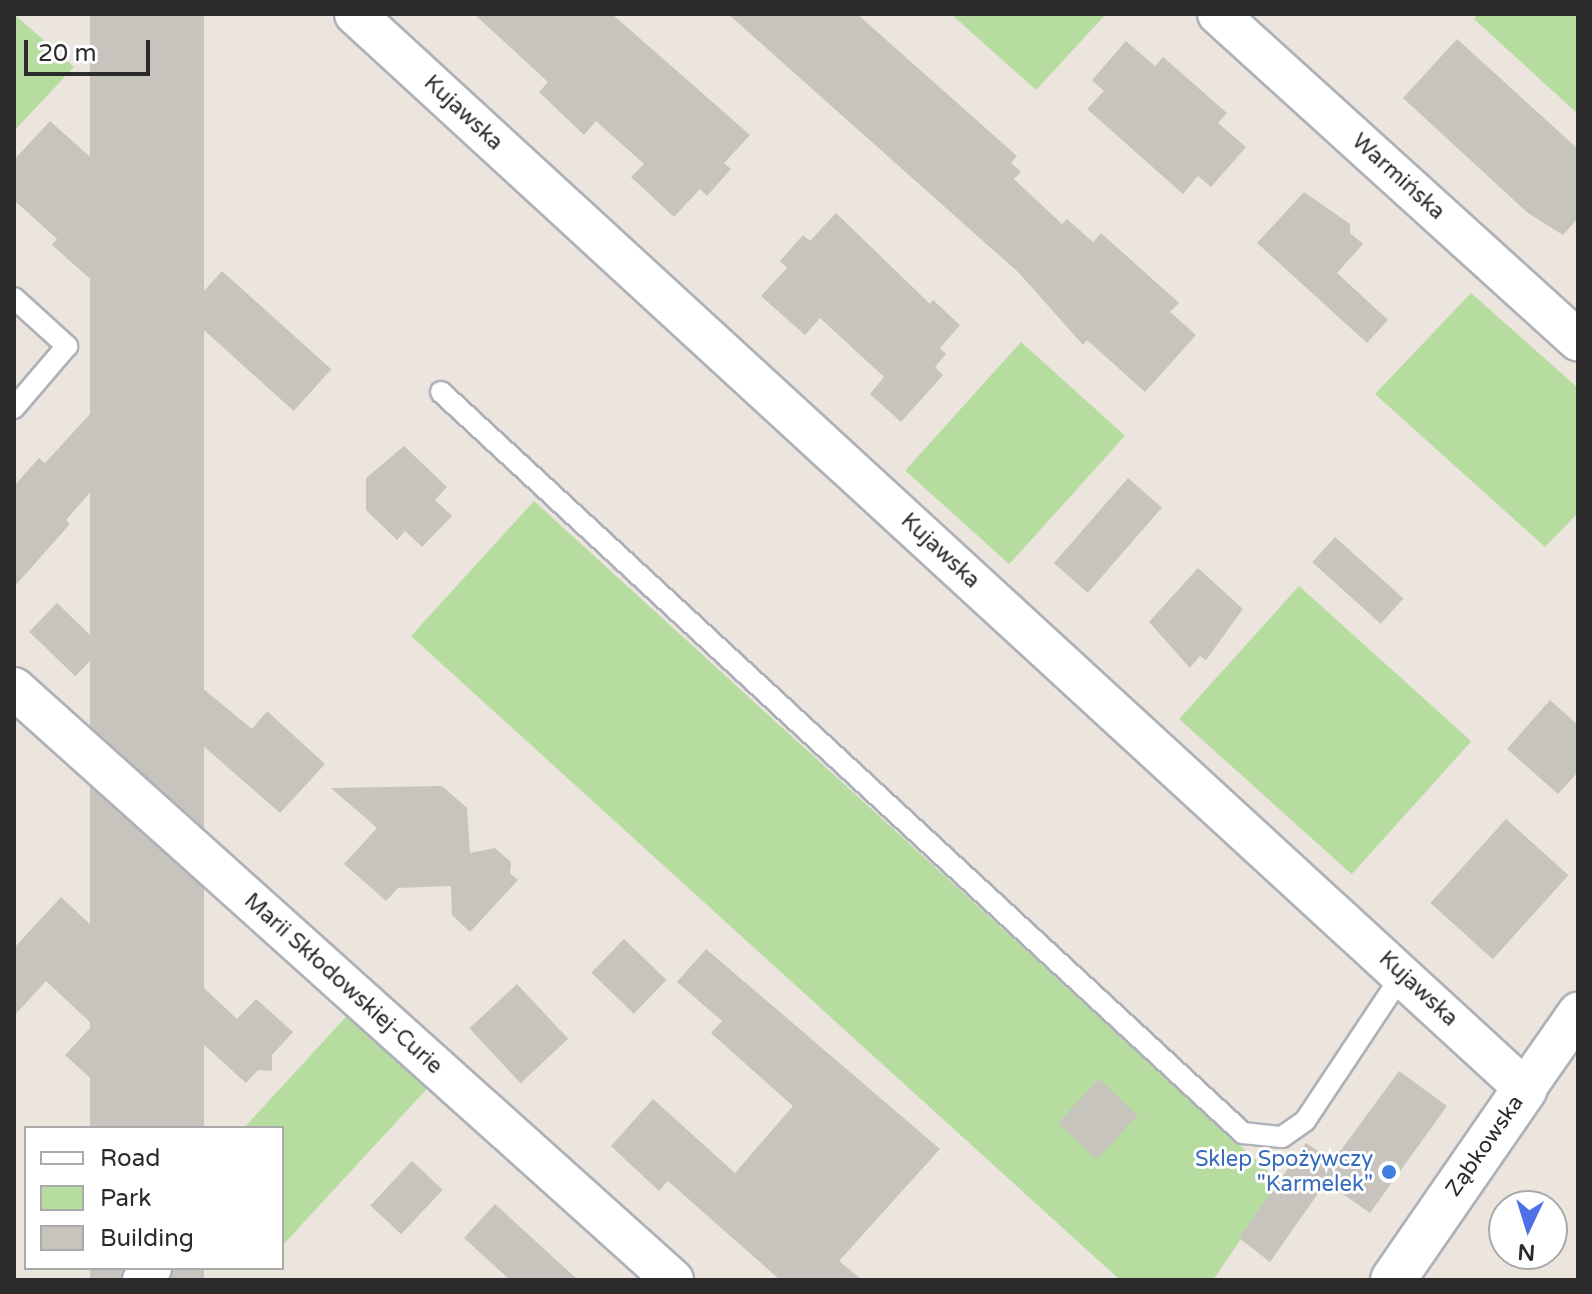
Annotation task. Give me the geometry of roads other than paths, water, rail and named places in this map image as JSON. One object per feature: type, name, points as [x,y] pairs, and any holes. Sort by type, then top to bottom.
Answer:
[{"type":"street","name":"Kujawska","points":[[355,14],[1525,1089]]},
{"type":"street","name":"Warmińska","points":[[1218,14],[1578,340]]},
{"type":"street","name":"Marii Skłodowskiej-Curie","points":[[14,688],[673,1280]]},
{"type":"street","name":"Ząbkowska","points":[[1393,1280],[1578,1013]]},
{"type":"lane","points":[[14,298],[67,346],[14,408]]},
{"type":"lane","points":[[441,392],[1243,1133],[1282,1137],[1305,1121],[1402,975]]},
{"type":"place","name":"Sklep Spożywczy \"Karmelek\"","points":[[1389,1172]]}]
